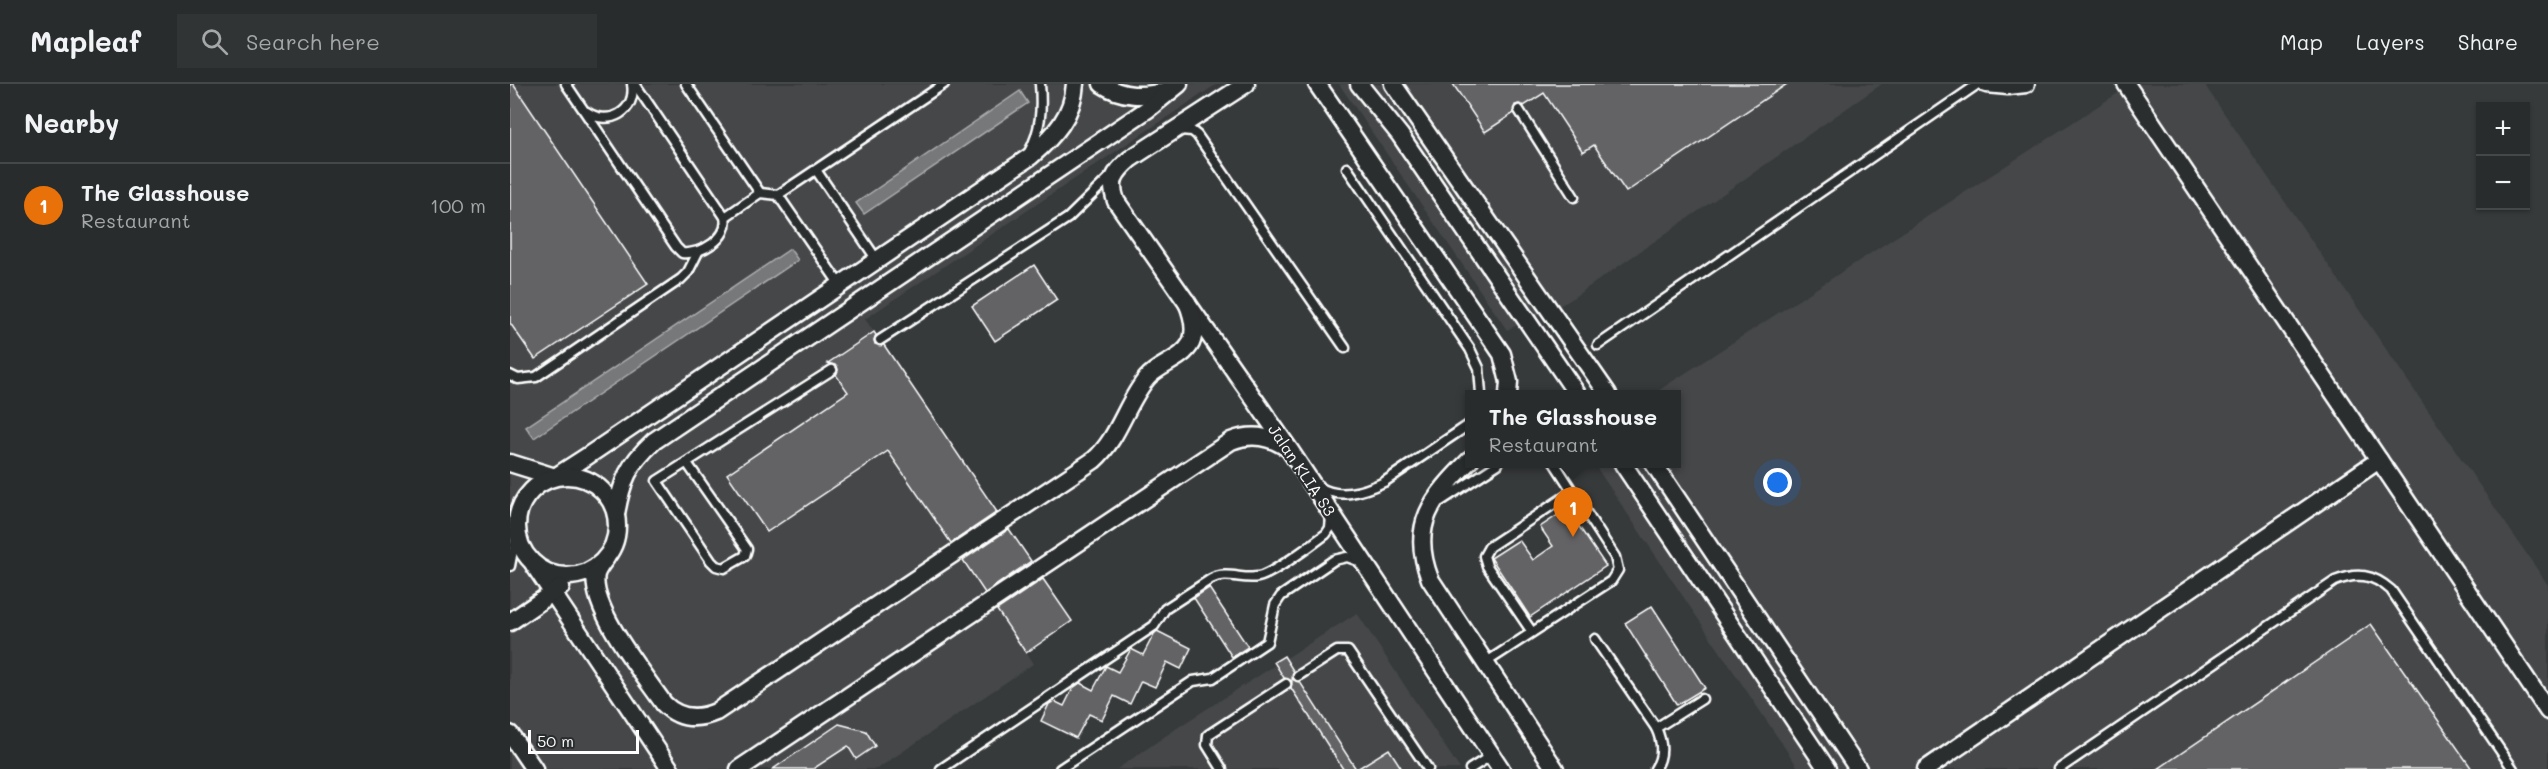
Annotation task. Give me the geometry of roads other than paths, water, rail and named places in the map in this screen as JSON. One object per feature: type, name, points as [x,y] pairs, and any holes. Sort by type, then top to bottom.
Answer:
[{"type":"street","points":[[670,769],[516,536],[519,511],[526,496],[539,484],[555,477],[1031,156],[1060,128],[1072,102],[1075,84]]},
{"type":"street","points":[[1102,84],[1121,93],[1150,95],[1178,84]]},
{"type":"street","points":[[616,514],[621,486],[627,472],[654,441],[1138,115],[1178,84]]},
{"type":"street","points":[[1117,171],[1130,159],[1246,84]]},
{"type":"street","points":[[1317,84],[1502,354],[1511,390]]},
{"type":"street","points":[[1359,84],[1400,135],[1573,390]]},
{"type":"street","points":[[1393,84],[1605,390]]},
{"type":"street","points":[[1986,84],[2008,86],[2026,84]]},
{"type":"street","points":[[2126,84],[2548,711]]},
{"type":"street","name":"Jalan KLIA S3","points":[[1117,171],[1112,185],[1116,201],[1289,449],[1496,762]]},
{"type":"street","points":[[510,464],[555,477],[579,477],[600,487],[610,499],[616,514],[618,530],[614,545],[596,575],[599,600],[613,628],[664,704],[671,711],[693,717],[705,716],[716,712],[1094,460],[1109,445],[1143,382],[1158,368],[1180,355],[1191,343],[1194,326],[1187,302]]},
{"type":"street","points":[[739,769],[1231,441],[1241,437],[1265,437],[1289,449]]},
{"type":"street","points":[[1926,769],[2379,460]]},
{"type":"street","points":[[1465,465],[1448,482],[1429,509],[1420,539],[1423,561],[1430,579],[1555,769]]},
{"type":"street","points":[[1626,468],[1827,769]]},
{"type":"street","points":[[1657,468],[1857,769]]},
{"type":"street","points":[[530,560],[544,571],[562,576],[594,569],[606,558]]},
{"type":"street","points":[[510,622],[579,574]]},
{"type":"street","points":[[510,734],[534,769]]},
{"type":"lane","points":[[566,84],[676,247],[682,253],[698,252]]},
{"type":"lane","points":[[583,109],[593,116],[604,119],[615,117],[625,111],[631,103],[634,84]]},
{"type":"lane","points":[[513,380],[536,376],[681,279],[688,272],[698,252],[725,231],[727,225],[725,217],[634,84]]},
{"type":"lane","points":[[686,84],[760,193]]},
{"type":"lane","points":[[725,217],[760,193],[778,195],[944,84]]},
{"type":"lane","points":[[1014,168],[1026,157],[1034,141],[1041,109],[1040,84]]},
{"type":"lane","points":[[1598,345],[1978,84]]},
{"type":"lane","points":[[1519,110],[1574,197]]},
{"type":"lane","points":[[1171,132],[1186,130],[1197,135],[1345,348]]},
{"type":"lane","points":[[1347,168],[1470,349],[1479,368],[1481,390]]},
{"type":"lane","points":[[816,170],[877,260]]},
{"type":"lane","points":[[880,340],[1068,218],[1117,171]]},
{"type":"lane","points":[[778,195],[840,285]]},
{"type":"lane","points":[[687,463],[747,549],[745,556],[724,568],[716,566],[711,561],[657,481],[832,370]]},
{"type":"lane","points":[[1306,476],[1324,490],[1334,494],[1371,489],[1465,427]]},
{"type":"lane","points":[[1429,509],[1492,468]]},
{"type":"lane","points":[[1484,664],[1611,581],[1618,570],[1616,557],[1558,468]]},
{"type":"lane","points":[[1533,632],[1487,566],[1484,556],[1489,547],[1572,492]]},
{"type":"lane","points":[[941,769],[1154,626],[1165,609],[1212,579],[1226,575],[1260,577],[1320,539],[1329,528],[1329,510]]},
{"type":"lane","points":[[510,566],[516,536]]},
{"type":"lane","points":[[1060,769],[1193,681],[1213,678],[1267,642],[1276,600],[1334,560],[1347,556],[1366,565]]},
{"type":"lane","points":[[2059,769],[2335,581],[2349,576],[2365,575],[2380,580],[2391,590],[2513,769]]},
{"type":"lane","points":[[1595,639],[1656,728],[1662,753],[1655,769]]},
{"type":"lane","points":[[1298,676],[1337,651],[1348,651],[1428,769]]},
{"type":"lane","points":[[1222,769],[1207,745],[1208,735],[1286,684]]},
{"type":"lane","points":[[1656,728],[1702,699]]},
{"type":"lane","points":[[1470,769],[1496,762]]},
{"type":"place","name":"The Glasshouse","points":[[1573,537]]}]
